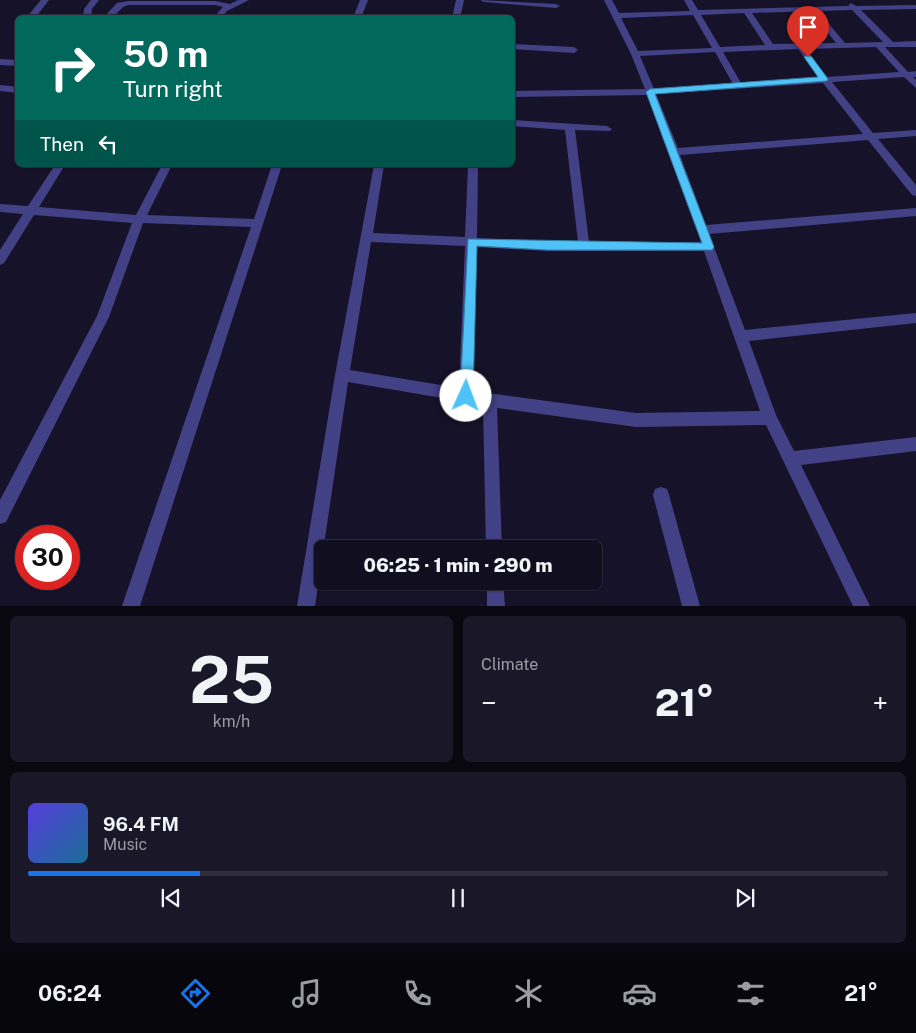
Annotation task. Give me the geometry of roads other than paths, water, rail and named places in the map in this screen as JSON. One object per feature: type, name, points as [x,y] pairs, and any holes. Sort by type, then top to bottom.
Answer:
[{"type":"street","points":[[32,15],[45,0]]},
{"type":"street","points":[[87,15],[88,9],[95,0]]},
{"type":"street","points":[[219,15],[224,9],[245,0]]},
{"type":"street","points":[[358,15],[364,0]]},
{"type":"street","points":[[457,15],[460,0]]},
{"type":"street","points":[[484,0],[556,6]]},
{"type":"street","points":[[608,0],[614,16],[634,54],[674,152],[770,418],[862,606]]},
{"type":"street","points":[[688,0],[738,85]]},
{"type":"street","points":[[783,0],[790,9]]},
{"type":"street","points":[[846,0],[891,45]]},
{"type":"street","points":[[111,15],[120,5],[128,3],[215,3],[231,6]]},
{"type":"street","points":[[614,16],[812,8],[916,7]]},
{"type":"street","points":[[812,8],[843,46]]},
{"type":"street","points":[[746,10],[771,47]]},
{"type":"street","points":[[634,54],[771,47],[916,44]]},
{"type":"street","points":[[878,45],[911,74],[916,85]]},
{"type":"street","points":[[515,46],[574,50]]},
{"type":"street","points":[[800,46],[824,79],[873,136],[916,192]]},
{"type":"street","points":[[0,62],[15,63]]},
{"type":"street","points":[[515,94],[650,92],[911,74]]},
{"type":"street","points":[[0,88],[15,90]]},
{"type":"street","points":[[515,123],[607,129]]},
{"type":"street","points":[[570,127],[584,246]]},
{"type":"street","points":[[674,152],[916,133]]},
{"type":"street","points":[[0,260],[59,167]]},
{"type":"street","points":[[0,516],[103,317],[139,219],[166,167]]},
{"type":"street","points":[[131,606],[276,167]]},
{"type":"street","points":[[306,606],[342,375],[379,167]]},
{"type":"street","points":[[466,396],[473,167]]},
{"type":"street","points":[[0,208],[139,219],[259,222]]},
{"type":"street","points":[[702,230],[916,212]]},
{"type":"street","points":[[366,237],[584,246],[708,247]]},
{"type":"street","points":[[741,336],[916,318]]},
{"type":"street","points":[[342,375],[490,400],[636,420],[770,418]]},
{"type":"street","points":[[490,400],[494,540]]},
{"type":"street","points":[[791,459],[916,444]]},
{"type":"street","points":[[661,496],[691,606]]},
{"type":"street","points":[[496,590],[496,606]]}]
